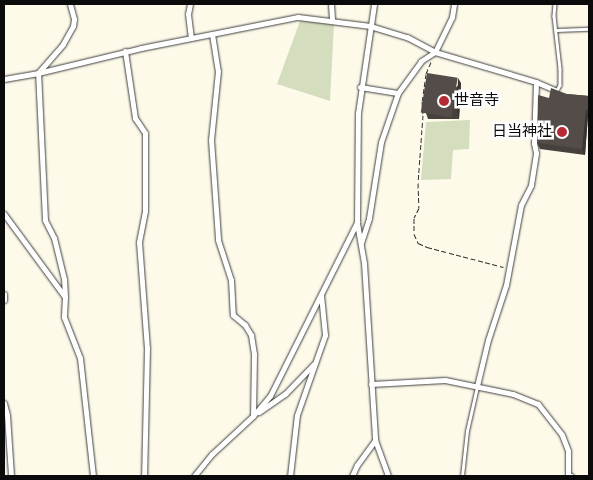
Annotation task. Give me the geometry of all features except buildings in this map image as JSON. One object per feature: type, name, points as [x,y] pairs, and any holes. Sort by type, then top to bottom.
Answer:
[{"type":"street","points":[[70,4],[74,19],[73,26],[63,44],[38,73],[45,220],[54,238],[64,279],[66,297],[64,317],[80,358],[93,476]]},
{"type":"street","points":[[190,4],[188,14],[191,38]]},
{"type":"street","points":[[331,4],[332,20]]},
{"type":"street","points":[[374,4],[360,88],[358,113],[357,222],[364,263],[375,440],[388,476]]},
{"type":"street","points":[[361,243],[370,218],[381,142],[398,93],[421,61],[435,52],[452,17],[454,4]]},
{"type":"street","points":[[4,79],[38,73],[124,51],[298,17],[370,26],[407,37],[435,52],[536,82],[563,93]]},
{"type":"street","points":[[212,34],[218,71],[211,140],[216,224],[218,240],[231,280],[233,315],[245,325],[250,336],[254,354],[253,416]]},
{"type":"street","points":[[124,51],[136,118],[144,133],[144,211],[139,242],[147,348],[144,476]]},
{"type":"street","points":[[477,386],[488,340],[504,292],[521,205],[531,184],[536,153],[534,143],[536,82]]},
{"type":"street","points":[[360,88],[398,93]]},
{"type":"street","points":[[4,214],[66,297]]},
{"type":"street","points":[[194,476],[212,454],[253,416],[270,396],[357,222]]},
{"type":"street","points":[[290,476],[298,415],[325,334],[325,321],[320,293]]},
{"type":"street","points":[[4,294],[4,300]]},
{"type":"street","points":[[253,416],[285,394],[314,364]]},
{"type":"street","points":[[371,384],[445,380],[513,394],[538,404],[562,435],[568,451],[568,475],[571,476]]},
{"type":"street","points":[[4,403],[7,415],[11,476]]},
{"type":"street","points":[[352,476],[357,465],[375,440]]},
{"type":"lane","points":[[555,4],[554,16],[560,68],[560,85],[557,91]]},
{"type":"lane","points":[[557,30],[589,29]]},
{"type":"lane","points":[[462,476],[467,432],[477,386]]},
{"type":"path","points":[[435,52],[426,74],[422,100],[423,115],[418,183],[419,208],[414,218],[414,234],[418,243],[427,247],[508,269]]},
{"type":"green space","points":[[300,21],[334,24],[330,101],[277,84]]},
{"type":"green space","points":[[470,120],[469,149],[453,150],[451,179],[421,180],[426,122]]},
{"type":"place","name":"世音寺","points":[[444,101]]},
{"type":"place","name":"日当神社","points":[[562,132]]}]
